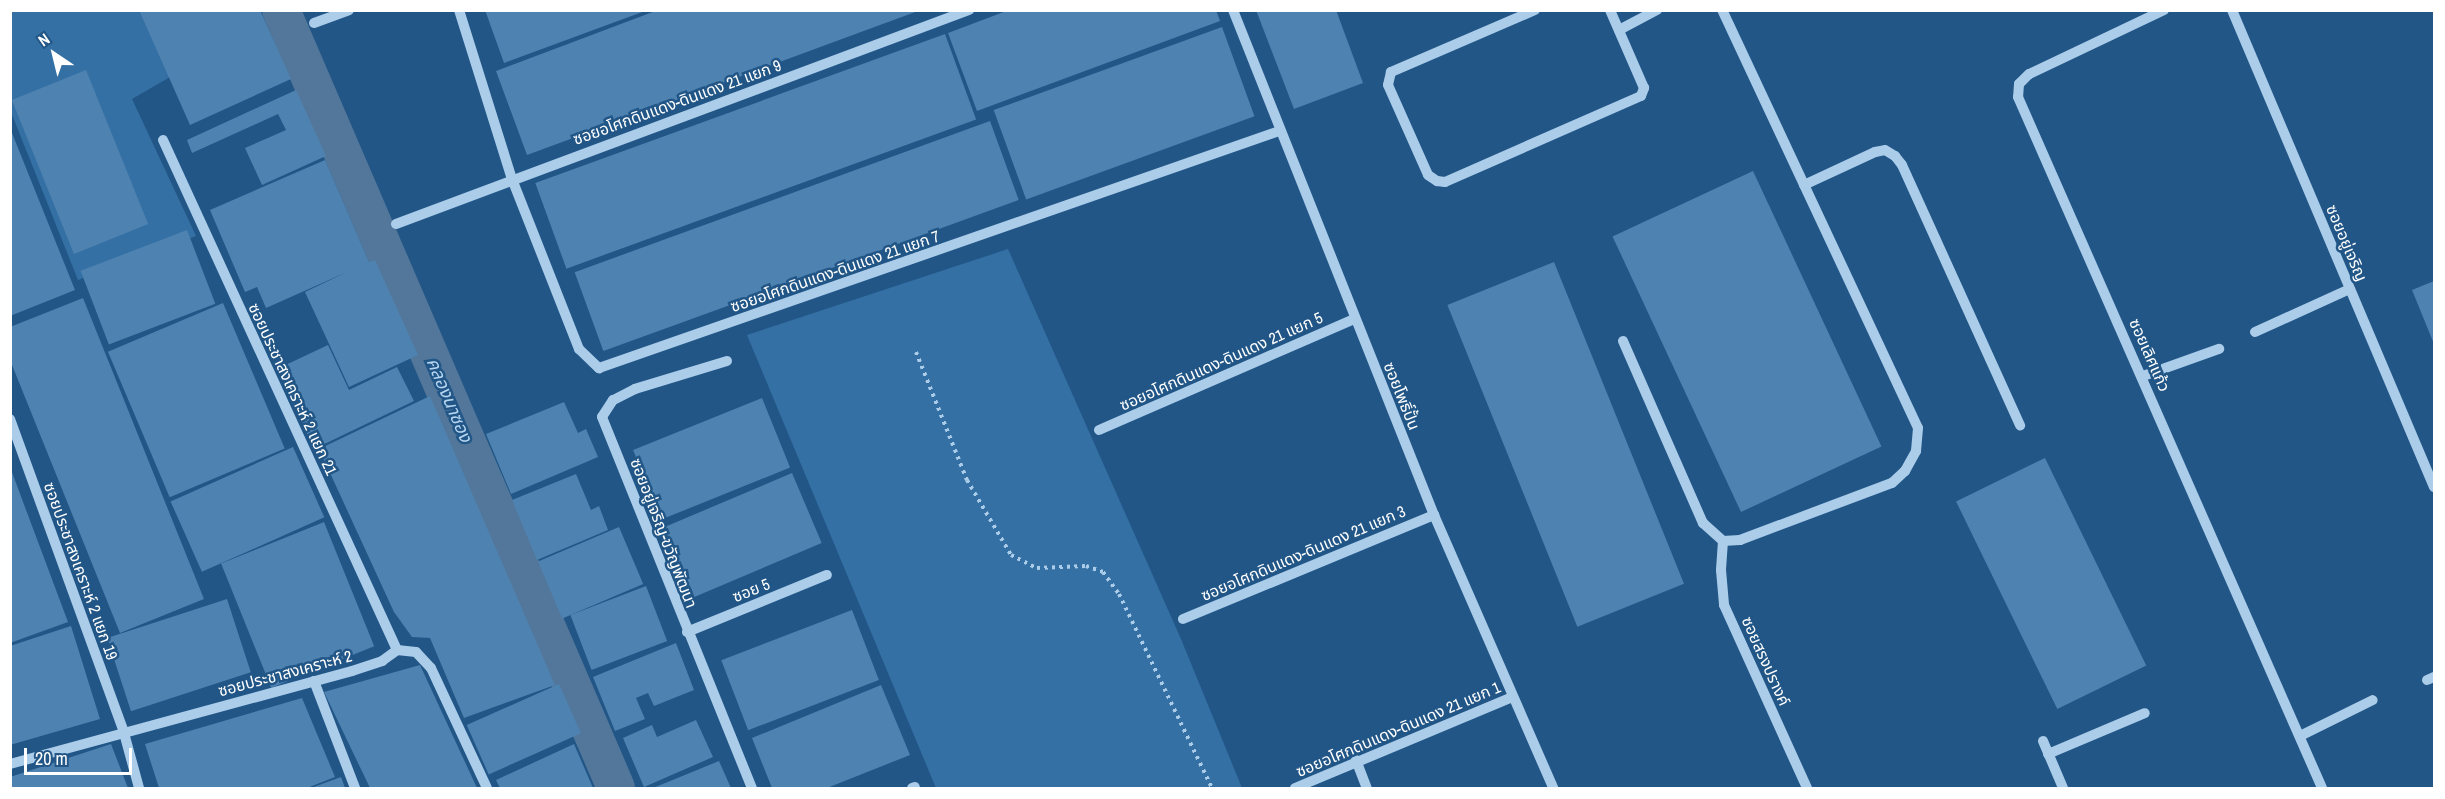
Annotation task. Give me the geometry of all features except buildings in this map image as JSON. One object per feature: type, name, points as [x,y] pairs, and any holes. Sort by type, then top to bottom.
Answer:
[{"type":"street","points":[[314,23],[349,10]]},
{"type":"street","points":[[459,10],[512,178]]},
{"type":"street","name":"ซอยอโศกดินแดง-ดินแดง 21 แยก 9","points":[[396,224],[512,178],[969,10]]},
{"type":"street","name":"ซอยโพธิ์ปั้น","points":[[1233,10],[1279,131],[1434,514],[1553,789]]},
{"type":"street","points":[[1535,10],[1391,72],[1388,85],[1428,175],[1437,181],[1445,182],[1636,101],[1644,88],[1610,10]]},
{"type":"street","points":[[1619,30],[1657,10]]},
{"type":"street","points":[[1623,341],[1703,523],[1724,541],[1740,540],[1892,483],[1905,471],[1916,451],[1918,428],[1722,10]]},
{"type":"street","name":"ซอยเลิศแก้ว","points":[[2164,10],[2029,74],[2019,84],[2018,97],[2143,376],[2322,789]]},
{"type":"street","name":"ซอยอยู่เจริญ","points":[[2232,10],[2434,487]]},
{"type":"street","name":"ซอยอโศกดินแดง-ดินแดง 21 แยก 7","points":[[512,178],[579,349],[599,368],[1279,131]]},
{"type":"street","name":"ซอยประชาสงเคราะห์ 2 แยก 21","points":[[163,140],[397,650]]},
{"type":"street","points":[[1804,185],[1875,152],[1885,150],[1895,156],[1902,165],[2020,425]]},
{"type":"street","points":[[2255,332],[2350,289]]},
{"type":"street","name":"ซอยอโศกดินแดง-ดินแดง 21 แยก 5","points":[[1100,430],[1354,319]]},
{"type":"street","points":[[2143,376],[2219,349]]},
{"type":"street","name":"ซอยอยู่เจริญ-ขวัญพัฒนา","points":[[727,361],[635,389],[613,400],[602,417],[752,789]]},
{"type":"street","name":"ซอยประชาสงเคราะห์ 2 แยก 19","points":[[10,419],[124,733],[139,789]]},
{"type":"street","name":"ซอยอโศกดินแดง-ดินแดง 21 แยก 3","points":[[1183,619],[1434,514]]},
{"type":"street","name":"ซอยสรงปรางค์","points":[[1724,541],[1721,570],[1724,605],[1807,789]]},
{"type":"street","name":"ซอย 5","points":[[687,632],[827,576]]},
{"type":"street","points":[[397,650],[416,652],[431,668],[487,789]]},
{"type":"street","name":"ซอยประชาสงเคราะห์ 2","points":[[10,764],[382,661],[397,650]]},
{"type":"street","points":[[314,681],[355,789]]},
{"type":"street","name":"ซอยอโศกดินแดง-ดินแดง 21 แยก 1","points":[[1295,789],[1356,760],[1513,697]]},
{"type":"street","points":[[2300,736],[2373,700]]},
{"type":"street","points":[[2048,754],[2145,713]]},
{"type":"street","points":[[2043,741],[2063,789]]},
{"type":"street","points":[[1356,760],[1367,789]]},
{"type":"path","points":[[916,352],[967,480],[1011,555],[1037,568],[1086,566],[1103,572],[1119,594],[1212,789]]},
{"type":"shaded area","points":[[11,11],[156,11],[177,73],[132,99],[196,236],[78,280],[11,112]]},
{"type":"shaded area","points":[[1008,249],[1181,639],[1242,788],[936,788],[747,335]]},
{"type":"waterway","name":"คลองนาซอง","points":[[281,10],[616,788]]}]
